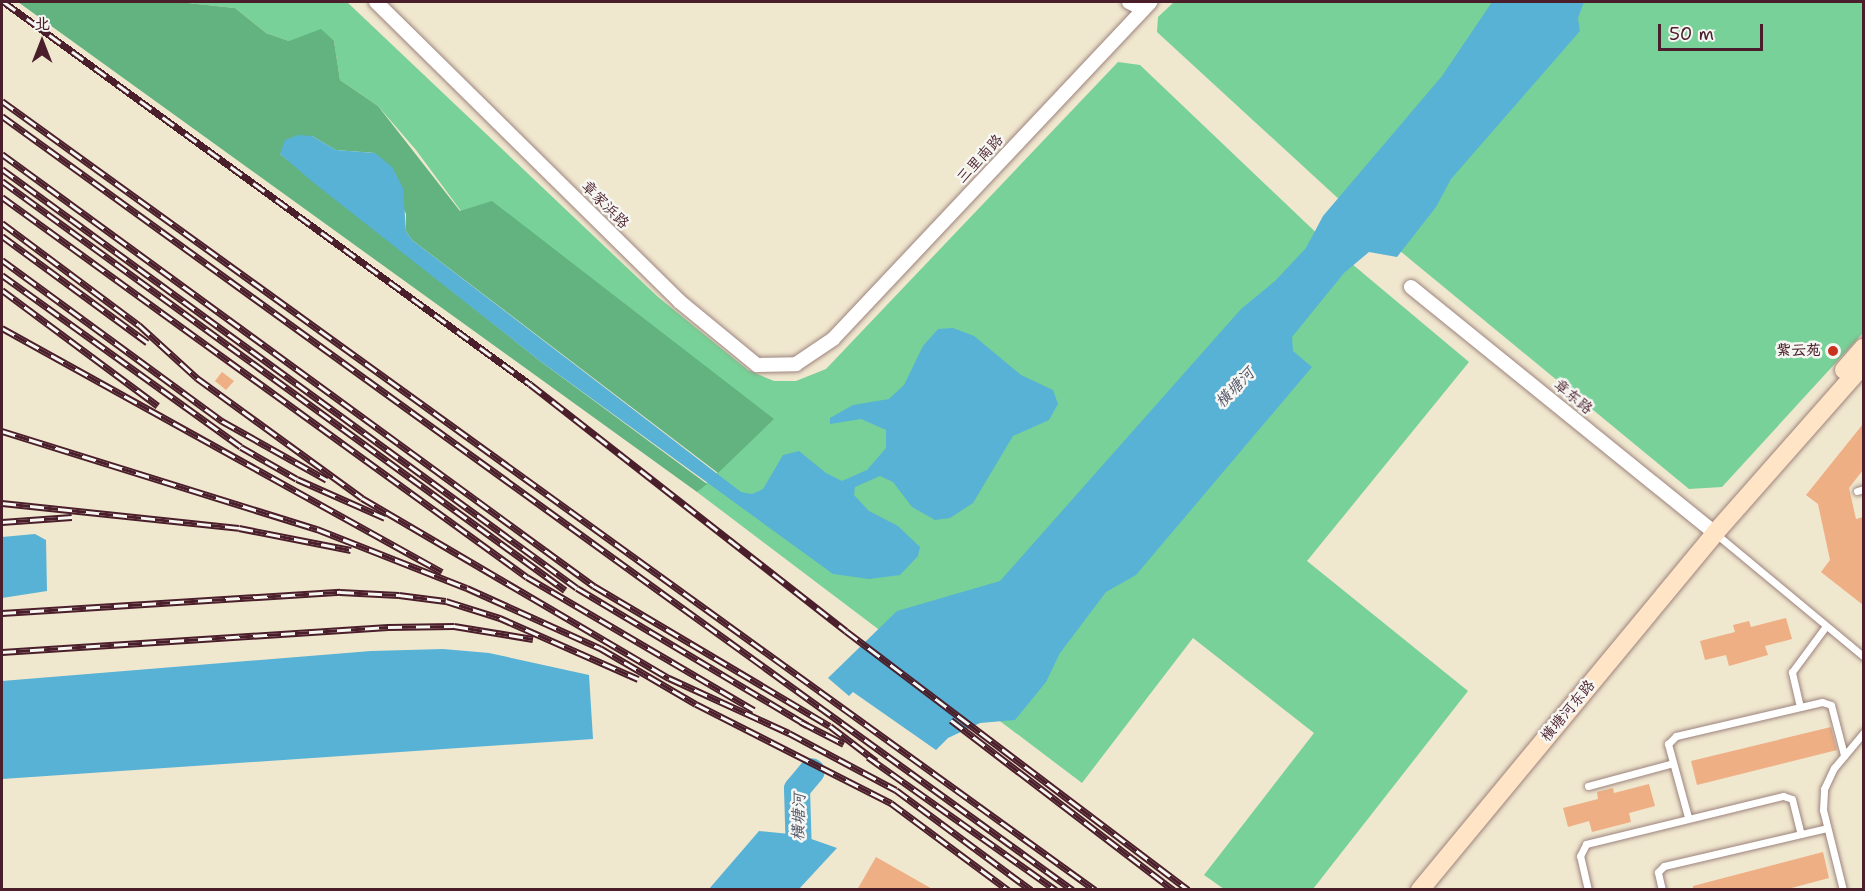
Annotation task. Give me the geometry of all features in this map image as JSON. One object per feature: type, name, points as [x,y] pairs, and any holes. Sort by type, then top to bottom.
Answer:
[{"type":"main road","name":"横塘河东路","points":[[1715,533],[1735,497],[1863,348]]},
{"type":"main road","name":"横塘河东路","points":[[1420,890],[1715,533],[1863,364]]},
{"type":"street","name":"章家浜路","points":[[376,2],[679,301],[757,365],[796,364],[833,339]]},
{"type":"street","points":[[1130,2],[1147,5]]},
{"type":"street","name":"三里南路","points":[[833,339],[1147,5]]},
{"type":"street","name":"章东路","points":[[1411,287],[1715,533]]},
{"type":"lane","points":[[1715,533],[1863,657]]},
{"type":"lane","points":[[1800,707],[1792,672],[1826,626]]},
{"type":"lane","points":[[1688,817],[1668,744],[1676,736],[1822,702],[1831,705],[1844,755]]},
{"type":"lane","points":[[1843,890],[1827,828],[1824,789],[1844,755],[1863,732]]},
{"type":"lane","points":[[1588,786],[1673,764]]},
{"type":"lane","points":[[1588,890],[1580,856],[1586,844],[1688,817],[1783,795],[1792,800],[1801,834]]},
{"type":"lane","points":[[1662,890],[1658,872],[1664,866],[1827,828]]},
{"type":"green space","points":[[18,2],[178,2],[235,8],[266,33],[289,41],[321,29],[334,41],[340,80],[378,106],[460,211],[492,201],[774,419],[718,473],[412,240],[406,231],[406,214],[375,153],[336,150],[312,136],[280,154],[540,361],[707,484],[697,492]]},
{"type":"green space","points":[[178,2],[347,2],[658,297],[748,370],[774,381],[796,381],[826,369],[1118,62],[1140,65],[1327,243],[1469,362],[1307,561],[1468,691],[1313,889],[1224,889],[1204,875],[1314,733],[1193,638],[1082,783],[697,492],[773,419],[461,211],[416,150],[378,106],[340,80],[334,41],[289,41],[266,33],[235,8]]},
{"type":"green space","points":[[1174,2],[1863,2],[1863,333],[1722,487],[1689,489],[1354,213],[1157,32],[1158,17]]},
{"type":"water","points":[[1492,2],[1584,2],[1578,18],[1580,31],[1451,179],[1436,207],[1397,257],[1369,252],[1344,273],[1292,337],[1293,351],[1312,367],[1136,575],[1106,592],[1060,653],[1046,682],[1015,720],[980,723],[948,738],[936,750],[853,692],[849,696],[828,678],[897,611],[1000,581],[1241,309],[1275,281],[1306,248],[1323,216],[1442,76]]},
{"type":"water","points":[[298,135],[312,136],[336,150],[375,153],[392,167],[403,188],[406,231],[412,240],[741,492],[752,494],[763,489],[783,455],[799,451],[826,473],[842,481],[867,470],[886,448],[886,430],[861,419],[830,424],[830,418],[853,405],[889,399],[904,385],[923,346],[938,329],[953,328],[974,336],[1021,375],[1053,390],[1058,404],[1049,420],[1013,436],[973,503],[950,518],[935,520],[912,507],[893,482],[880,476],[855,487],[854,495],[869,511],[898,526],[920,547],[918,556],[900,575],[869,579],[833,574],[540,361],[314,183],[280,154],[285,140]]},
{"type":"water","points":[[35,534],[46,540],[47,591],[2,598],[2,537]]},
{"type":"water","points":[[443,649],[489,653],[589,675],[593,739],[2,779],[2,681],[371,651]]},
{"type":"water","points":[[759,831],[800,835],[837,848],[799,889],[709,889]]},
{"type":"building","points":[[222,372],[234,381],[226,390],[215,381]]},
{"type":"building","points":[[1863,424],[1863,470],[1849,488],[1856,519],[1863,517],[1863,605],[1821,572],[1830,560],[1818,504],[1806,495]]},
{"type":"building","points":[[1786,618],[1792,639],[1765,646],[1768,655],[1729,666],[1726,655],[1705,660],[1700,641],[1735,632],[1733,625],[1749,621],[1751,627]]},
{"type":"building","points":[[1831,727],[1837,750],[1697,785],[1691,761]]},
{"type":"building","points":[[1649,784],[1655,806],[1629,813],[1631,822],[1592,832],[1589,821],[1568,827],[1563,808],[1598,799],[1597,792],[1613,788],[1614,793]]},
{"type":"building","points":[[1823,852],[1829,878],[1784,890],[1693,890],[1693,886]]},
{"type":"building","points":[[876,857],[934,890],[857,890]]},
{"type":"waterway","name":"横塘河","points":[[767,890],[799,856],[797,789],[812,771]]},
{"type":"railway","points":[[4,2],[530,384],[846,631],[1188,890]]},
{"type":"railway","points":[[2,101],[1095,890]]},
{"type":"railway","points":[[2,116],[1073,890]]},
{"type":"railway","points":[[2,154],[594,586],[830,726],[876,761]]},
{"type":"railway","points":[[2,169],[577,588],[807,725]]},
{"type":"railway","points":[[2,181],[565,590]]},
{"type":"railway","points":[[2,197],[527,577],[754,710]]},
{"type":"railway","points":[[2,223],[139,325],[197,378],[362,498],[669,678],[789,733],[896,790],[1031,890]]},
{"type":"railway","points":[[2,236],[147,342]]},
{"type":"railway","points":[[2,260],[222,421],[327,480]]},
{"type":"railway","points":[[2,275],[241,447],[297,479],[385,518]]},
{"type":"railway","points":[[2,290],[158,406]]},
{"type":"railway","points":[[2,328],[442,572]]},
{"type":"railway","points":[[2,431],[317,529],[467,588],[600,648],[696,704],[891,803],[1008,890]]},
{"type":"railway","points":[[2,503],[239,528],[351,550]]},
{"type":"railway","points":[[2,522],[72,517]]},
{"type":"railway","points":[[2,613],[340,592],[399,595],[446,601],[500,618],[638,679]]},
{"type":"railway","points":[[2,652],[388,627],[454,626],[533,639]]},
{"type":"railway","points":[[951,720],[1173,890]]},
{"type":"railway","points":[[801,722],[844,744]]},
{"type":"railway","points":[[868,757],[1056,890]]},
{"type":"place","name":"紫云苑","points":[[1833,351]]}]
